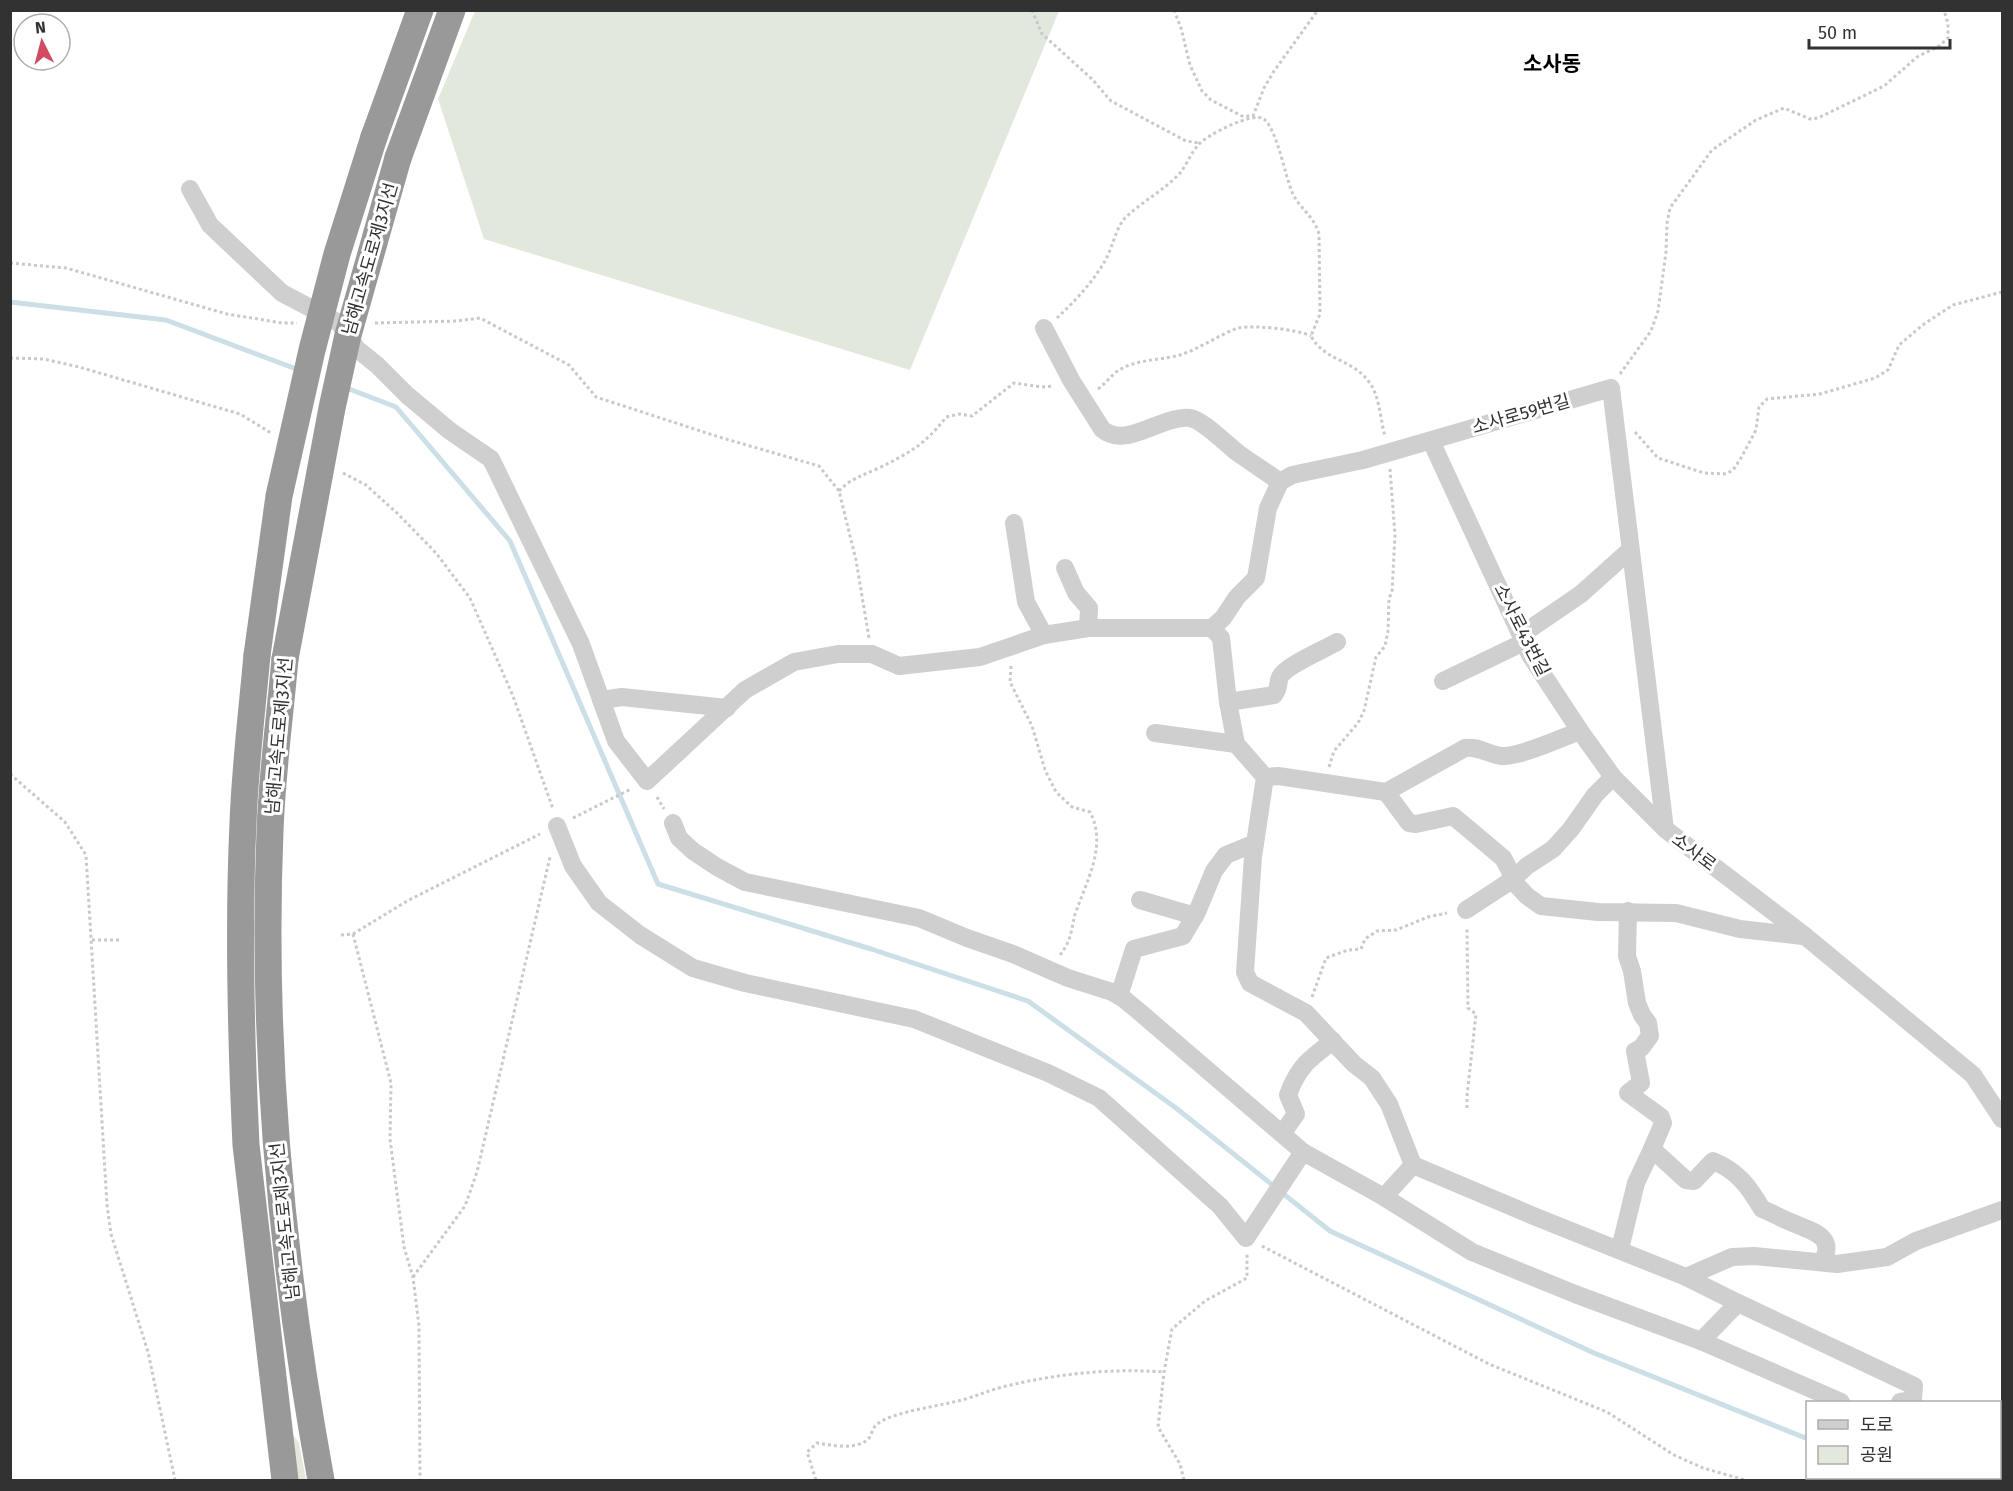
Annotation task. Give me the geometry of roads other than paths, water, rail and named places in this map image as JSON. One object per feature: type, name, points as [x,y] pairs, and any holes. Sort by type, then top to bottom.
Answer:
[{"type":"highway","name":"남해고속도로제3지선","points":[[285,1480],[246,1145],[243,1079],[241,1016],[243,822],[256,655],[279,496],[312,350],[337,254],[374,137],[420,10]]},
{"type":"highway","name":"남해고속도로제3지선","points":[[321,1480],[291,1284],[273,1111],[268,967],[270,830],[285,659],[348,335],[398,158],[452,10]]},
{"type":"street","points":[[190,189],[210,225],[282,293],[339,323],[357,349],[407,395],[450,431],[491,459],[582,644],[616,741],[647,781],[745,690],[794,662],[838,654],[872,654],[899,666],[980,657],[1044,635],[1088,628],[1212,628],[1223,618],[1237,597],[1256,578],[1268,508],[1280,482],[1205,426],[1190,418],[1151,426],[1124,436],[1108,434],[1102,429],[1071,380],[1044,328]]},
{"type":"street","name":"소사로","points":[[1611,388],[1665,829],[1805,936],[1973,1075],[2002,1119]]},
{"type":"street","name":"소사로59번길","points":[[1280,482],[1292,475],[1431,441],[1611,388]]},
{"type":"street","name":"소사로43번길","points":[[1431,441],[1530,655],[1613,777],[1665,829]]},
{"type":"street","points":[[1014,524],[1026,602],[1044,635]]},
{"type":"street","points":[[1443,681],[1523,638],[1581,594],[1630,550]]},
{"type":"street","points":[[1065,568],[1076,593],[1089,608],[1088,628]]},
{"type":"street","points":[[1212,628],[1221,638],[1228,702],[1236,744],[1265,777],[1256,843],[1245,972],[1250,983],[1306,1013],[1354,1064],[1372,1078],[1398,1123],[1413,1165],[1686,1277],[1738,1304],[1914,1386],[1913,1400],[1906,1401]]},
{"type":"street","points":[[1228,702],[1274,694],[1279,688],[1280,677],[1287,669],[1337,642]]},
{"type":"street","points":[[601,700],[622,697],[728,708]]},
{"type":"street","points":[[1265,777],[1278,776],[1386,792],[1465,748],[1473,747],[1502,756],[1514,755],[1580,731]]},
{"type":"street","points":[[1155,733],[1236,744]]},
{"type":"street","points":[[1466,910],[1512,880],[1527,866],[1553,849],[1571,829],[1595,795],[1613,777]]},
{"type":"street","points":[[1386,792],[1409,823],[1416,824],[1453,816],[1503,858],[1512,880],[1527,896],[1541,906],[1598,912],[1676,913],[1740,929],[1805,936]]},
{"type":"street","points":[[562,823],[573,866],[599,903],[640,935],[693,968],[745,983],[914,1019],[1048,1073],[1099,1098],[1220,1206],[1246,1238],[1303,1152]]},
{"type":"street","points":[[673,824],[679,838],[693,850],[717,867],[745,882],[919,918],[1119,996],[1303,1152],[1384,1197],[1472,1252],[1575,1294],[1701,1341],[1839,1401]]},
{"type":"street","points":[[1119,996],[1134,949],[1183,936],[1195,916],[1214,871],[1226,855],[1256,843]]},
{"type":"street","points":[[1140,900],[1195,916]]},
{"type":"street","points":[[1620,1249],[1636,1183],[1663,1123],[1661,1117],[1628,1093],[1641,1083],[1635,1051],[1641,1048],[1650,1036],[1648,1023],[1637,1003],[1627,956],[1628,911]]},
{"type":"street","points":[[1282,1134],[1296,1114],[1288,1095],[1294,1077],[1312,1056],[1333,1041]]},
{"type":"street","points":[[1652,1149],[1686,1180],[1694,1181],[1713,1161],[1728,1168],[1747,1184],[1762,1209],[1814,1230],[1824,1240],[1826,1256],[1822,1262]]},
{"type":"street","points":[[1384,1197],[1413,1165]]},
{"type":"street","points":[[1686,1277],[1732,1257],[1754,1256],[1837,1263],[1887,1257],[1916,1241],[2002,1210]]},
{"type":"street","points":[[1701,1341],[1738,1304]]},
{"type":"waterway","points":[[10,302],[166,320],[299,370]]},
{"type":"waterway","points":[[344,387],[396,407],[510,541],[658,884],[871,949],[1028,1001],[1176,1108],[1330,1231],[1594,1353],[1806,1438]]},
{"type":"waterway","points":[[1950,1479],[1958,1480]]},
{"type":"district","name":"소사동","points":[[1552,64]]}]
